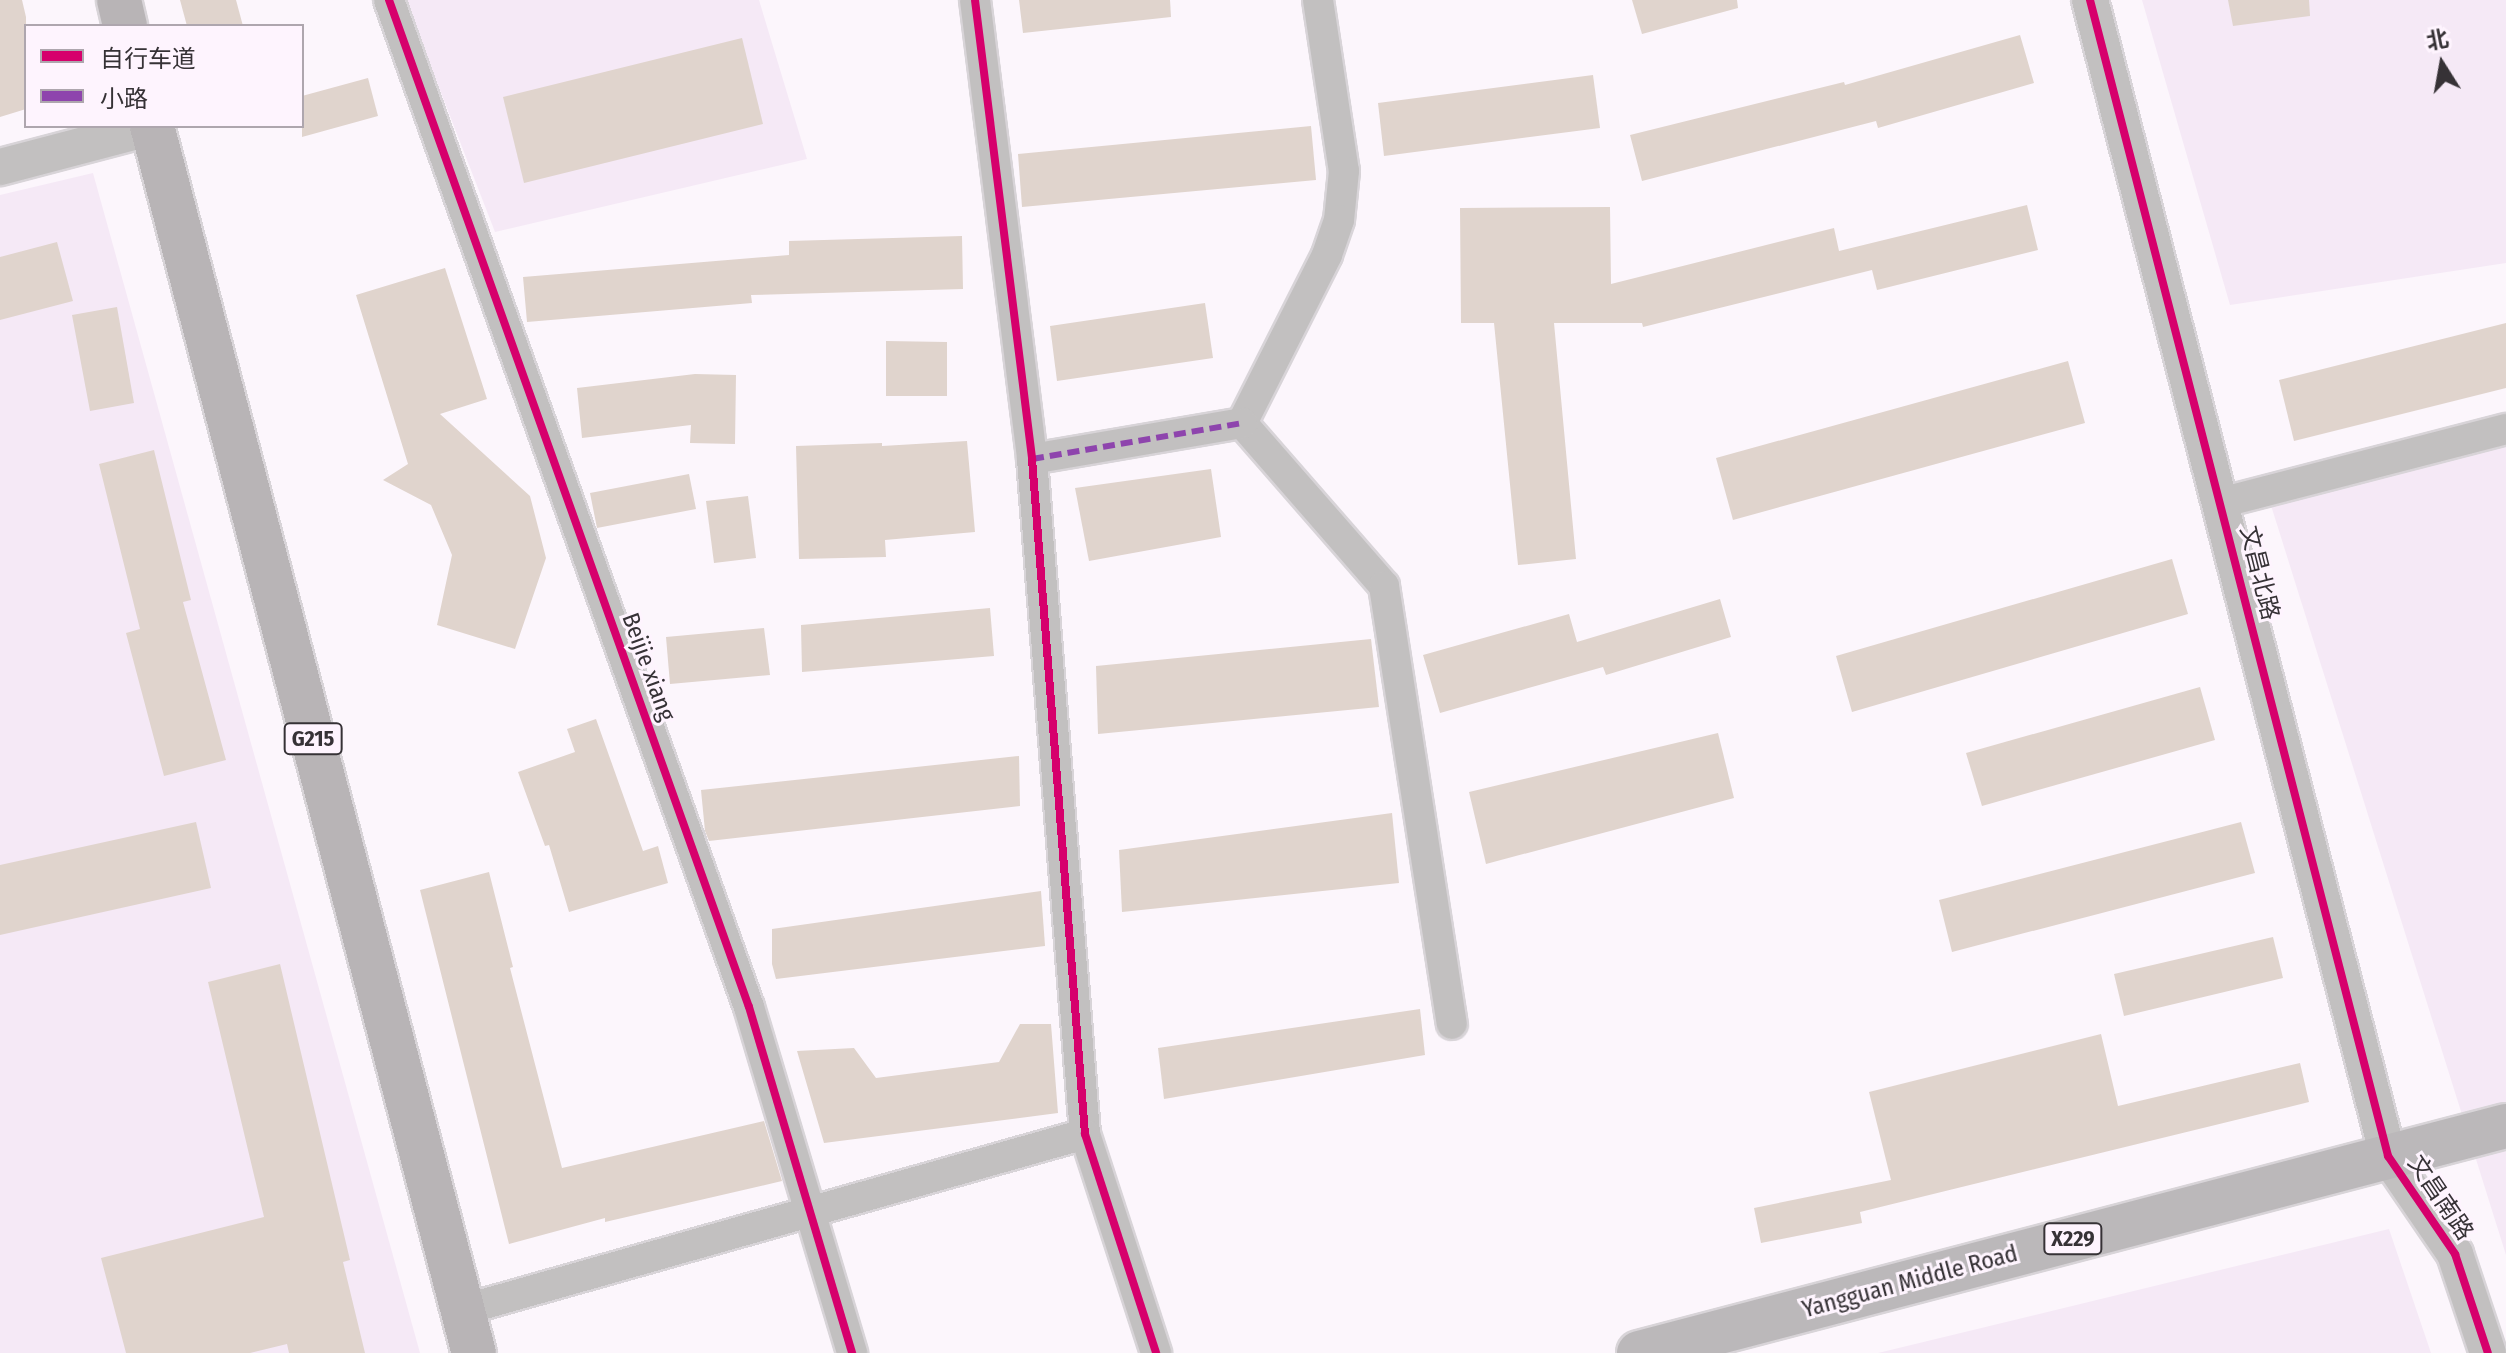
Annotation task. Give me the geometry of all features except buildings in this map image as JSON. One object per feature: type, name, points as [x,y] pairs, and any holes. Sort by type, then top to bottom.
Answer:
[{"type":"highway","points":[[119,0],[125,24]]},
{"type":"highway","name":"G215","points":[[152,128],[474,1353]]},
{"type":"main road","name":"Yangguan Middle Road","points":[[1639,1353],[2506,1126]]},
{"type":"street","name":"Beijie xiang","points":[[389,0],[749,1007],[852,1353]]},
{"type":"street","points":[[975,0],[1032,459],[1085,1134],[1156,1353]]},
{"type":"street","points":[[1242,423],[1327,255],[1339,220],[1344,171],[1318,0]]},
{"type":"street","name":"文昌北路","points":[[2090,0],[2388,1156]]},
{"type":"street","points":[[0,167],[148,128]]},
{"type":"street","points":[[1032,459],[1242,423]]},
{"type":"street","points":[[1242,423],[1384,586],[1452,1024]]},
{"type":"street","points":[[2220,503],[2506,429]]},
{"type":"street","points":[[463,1310],[1085,1134]]},
{"type":"street","name":"文昌南路","points":[[2388,1156],[2455,1254],[2488,1353]]},
{"type":"shaded area","points":[[405,0],[759,0],[807,159],[495,232]]},
{"type":"shaded area","points":[[2142,0],[2506,0],[2506,263],[2230,305]]},
{"type":"shaded area","points":[[93,173],[420,1353],[0,1353],[0,195]]},
{"type":"shaded area","points":[[2506,412],[2506,1255],[2269,499]]},
{"type":"shaded area","points":[[2389,1229],[2431,1353],[1878,1353]]},
{"type":"marked path","points":[[1032,459],[1242,423]]},
{"type":"cycle path","points":[[389,0],[749,1007],[852,1353]]},
{"type":"cycle path","points":[[975,0],[1032,459],[1085,1134],[1156,1353]]},
{"type":"cycle path","points":[[2090,0],[2388,1156],[2455,1254],[2488,1353]]}]
